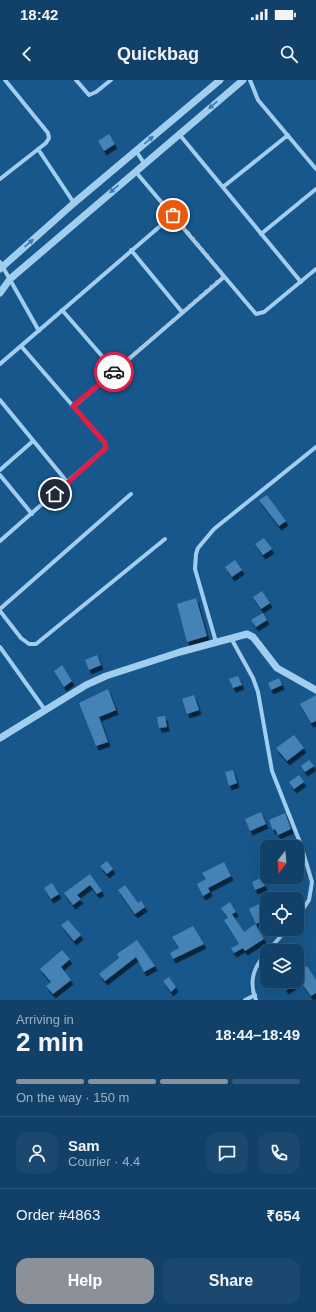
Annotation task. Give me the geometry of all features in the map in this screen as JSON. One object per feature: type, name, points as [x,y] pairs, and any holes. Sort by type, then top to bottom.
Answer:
[{"type":"street","points":[[0,179],[48,141],[48,133],[5,80]]},
{"type":"street","points":[[76,80],[89,95],[96,92],[111,80]]},
{"type":"street","points":[[39,331],[10,279],[1,266],[220,80]]},
{"type":"street","points":[[0,293],[10,279],[243,80]]},
{"type":"street","points":[[250,80],[256,96],[316,170]]},
{"type":"street","points":[[179,134],[301,282]]},
{"type":"street","points":[[223,188],[288,135]]},
{"type":"street","points":[[38,149],[74,203]]},
{"type":"street","points":[[136,151],[144,163]]},
{"type":"street","points":[[135,171],[256,314],[264,312],[316,269]]},
{"type":"street","points":[[261,234],[316,189]]},
{"type":"street","points":[[0,364],[173,215]]},
{"type":"street","points":[[131,250],[182,312]]},
{"type":"street","points":[[73,406],[224,276]]},
{"type":"street","points":[[62,310],[115,371]]},
{"type":"street","points":[[0,541],[68,483],[106,448],[105,443],[21,346]]},
{"type":"street","points":[[0,400],[68,483]]},
{"type":"street","points":[[0,470],[33,441]]},
{"type":"street","points":[[216,642],[195,569],[198,548],[214,529],[316,447]]},
{"type":"street","points":[[0,475],[32,514]]},
{"type":"street","points":[[131,494],[0,610],[21,638],[29,644],[36,644],[165,539]]},
{"type":"street","points":[[1,735],[86,685],[106,676],[216,642],[251,634],[277,668],[316,690]]},
{"type":"street","points":[[231,638],[254,678],[272,771],[301,845],[312,882],[309,900],[304,908]]},
{"type":"street","points":[[0,647],[45,710]]},
{"type":"street","points":[[273,944],[281,936]]},
{"type":"street","points":[[256,1000],[253,988],[253,972],[260,960]]},
{"type":"street","points":[[245,1000],[255,995]]},
{"type":"building","points":[[109,134],[115,144],[104,151],[98,141]]},
{"type":"building","points":[[267,495],[286,521],[279,526],[259,500]]},
{"type":"building","points":[[264,538],[272,549],[263,555],[255,544]]},
{"type":"building","points":[[235,560],[242,570],[232,577],[225,567]]},
{"type":"building","points":[[262,591],[270,603],[261,609],[253,597]]},
{"type":"building","points":[[196,598],[207,636],[187,642],[177,604]]},
{"type":"building","points":[[263,613],[267,620],[256,627],[251,620]]},
{"type":"building","points":[[97,655],[101,665],[89,670],[85,660]]},
{"type":"building","points":[[62,665],[72,681],[64,687],[54,671]]},
{"type":"building","points":[[238,676],[242,685],[233,688],[229,679]]},
{"type":"building","points":[[279,678],[282,685],[271,690],[268,683]]},
{"type":"building","points":[[108,689],[116,710],[99,717],[108,742],[96,746],[79,703]]},
{"type":"building","points":[[194,695],[199,710],[187,714],[182,699]]},
{"type":"building","points":[[316,695],[316,721],[311,723],[300,704]]},
{"type":"building","points":[[165,716],[167,727],[159,728],[157,717]]},
{"type":"building","points":[[294,735],[304,748],[287,761],[276,748]]},
{"type":"building","points":[[309,760],[314,766],[305,772],[301,766]]},
{"type":"building","points":[[233,770],[237,783],[229,786],[225,772]]},
{"type":"building","points":[[299,775],[304,782],[294,789],[289,782]]},
{"type":"building","points":[[261,812],[266,824],[250,831],[245,819]]},
{"type":"building","points":[[285,813],[291,829],[278,835],[275,829],[273,830],[269,820]]},
{"type":"building","points":[[107,861],[113,869],[107,874],[100,866]]},
{"type":"building","points":[[224,862],[231,876],[208,888],[210,892],[203,896],[197,884],[206,879],[202,873]]},
{"type":"building","points":[[90,874],[102,891],[97,894],[90,885],[77,895],[81,899],[73,905],[64,893]]},
{"type":"building","points":[[260,878],[260,884],[264,884],[265,886],[255,890],[252,882]]},
{"type":"building","points":[[52,883],[59,894],[51,899],[44,888]]},
{"type":"building","points":[[125,885],[138,903],[141,901],[145,907],[135,914],[118,890]]},
{"type":"building","points":[[230,902],[236,912],[232,914],[244,932],[255,924],[260,932],[260,936],[262,936],[264,939],[245,951],[243,948],[234,953],[231,948],[239,944],[224,920],[228,918],[221,908]]},
{"type":"building","points":[[260,904],[260,922],[256,924],[249,909]]},
{"type":"building","points":[[68,920],[81,935],[74,941],[61,925]]},
{"type":"building","points":[[193,926],[204,944],[173,959],[170,953],[179,948],[172,937]]},
{"type":"building","points":[[137,940],[155,966],[144,972],[136,957],[105,981],[99,974],[119,958],[117,954]]},
{"type":"building","points":[[62,950],[70,959],[61,967],[71,980],[53,994],[46,986],[51,982],[40,969]]},
{"type":"building","points":[[307,966],[316,980],[316,993],[311,996],[304,986],[304,968]]},
{"type":"building","points":[[169,977],[176,987],[171,992],[163,981]]},
{"type":"way so far","points":[[114,372],[224,276],[173,215]]},
{"type":"route","points":[[55,494],[105,451],[105,443],[73,406],[114,372]]}]
